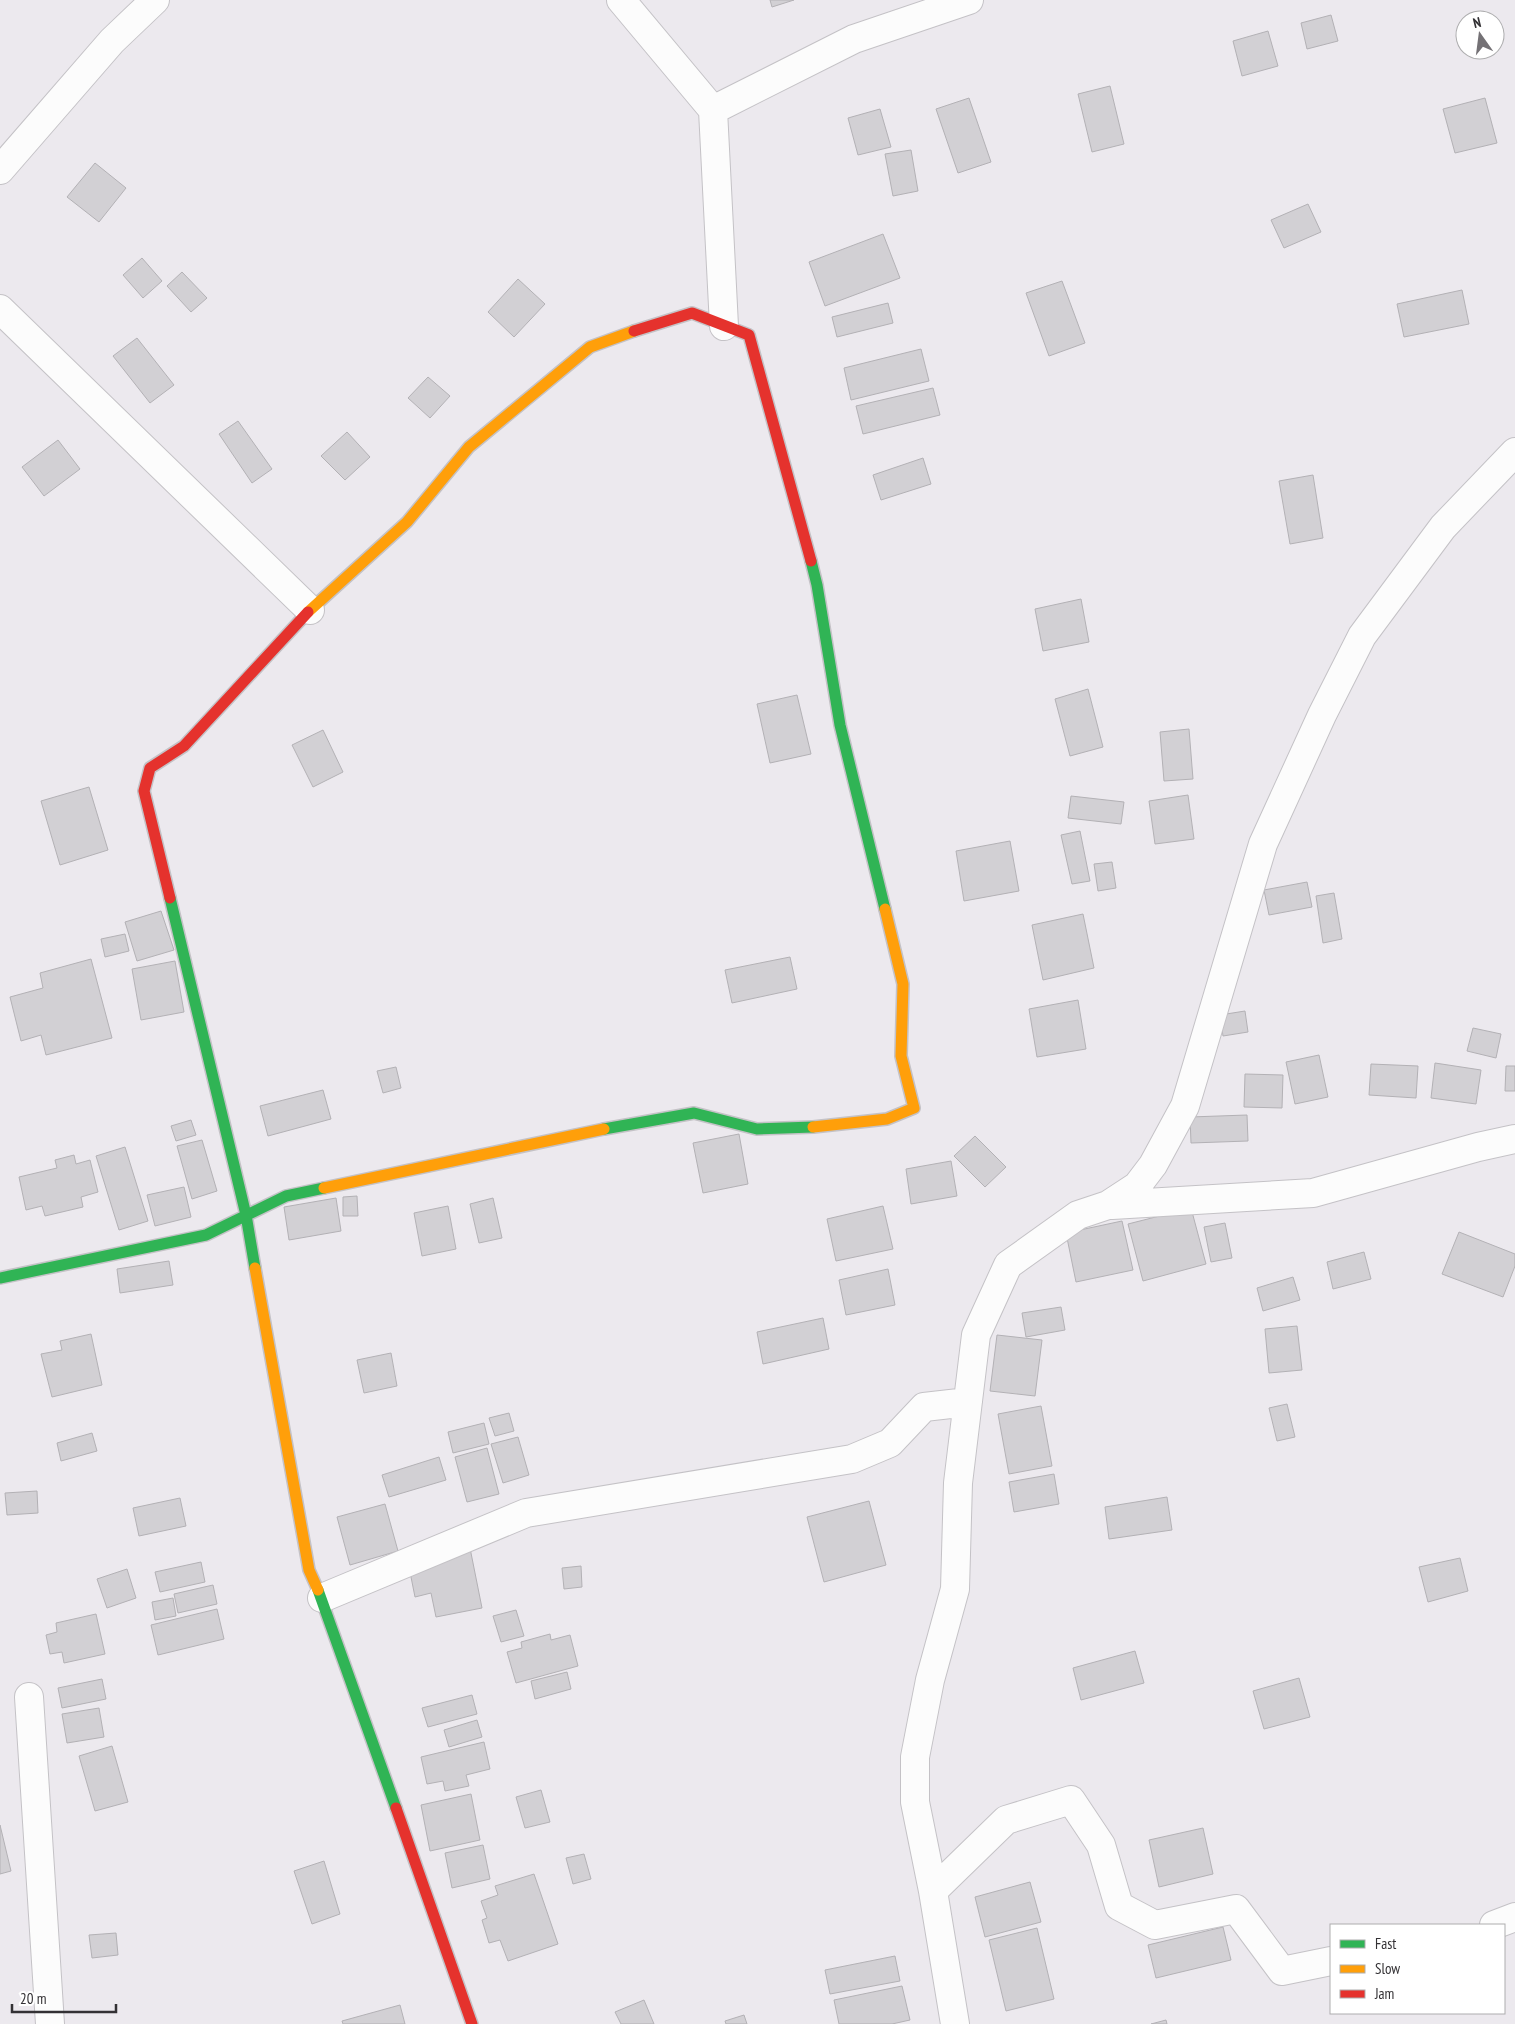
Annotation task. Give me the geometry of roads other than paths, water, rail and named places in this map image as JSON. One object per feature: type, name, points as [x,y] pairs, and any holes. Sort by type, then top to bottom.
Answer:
[{"type":"street","points":[[0,170],[112,41],[155,0]]},
{"type":"street","points":[[621,0],[713,110],[724,326]]},
{"type":"street","points":[[713,110],[854,39],[969,0]]},
{"type":"street","points":[[0,309],[310,610]]},
{"type":"street","points":[[0,1278],[206,1235],[246,1215],[286,1196],[560,1136],[694,1113],[757,1129],[818,1127],[887,1119],[914,1108],[901,1056],[903,984],[840,725],[817,585],[749,335],[692,313],[647,326],[590,347],[469,447],[407,522],[310,610],[184,746],[150,768],[144,792],[246,1215],[309,1570],[322,1598],[472,2024]]},
{"type":"street","points":[[956,2024],[933,1891],[915,1802],[915,1757],[930,1680],[955,1589],[958,1483],[976,1336],[1008,1265],[1078,1215],[1108,1205],[1137,1186],[1153,1165],[1185,1106],[1263,844],[1322,715],[1362,636],[1443,527],[1515,452]]},
{"type":"street","points":[[1108,1205],[1313,1193],[1478,1147],[1515,1139]]},
{"type":"street","points":[[322,1598],[526,1512],[852,1459],[890,1443],[924,1407],[968,1402]]},
{"type":"street","points":[[29,1697],[50,2024]]},
{"type":"street","points":[[933,1891],[1006,1820],[1071,1800],[1101,1845],[1119,1906],[1155,1925],[1236,1909],[1282,1971],[1330,1961]]},
{"type":"street","points":[[1497,1924],[1515,1917]]}]
